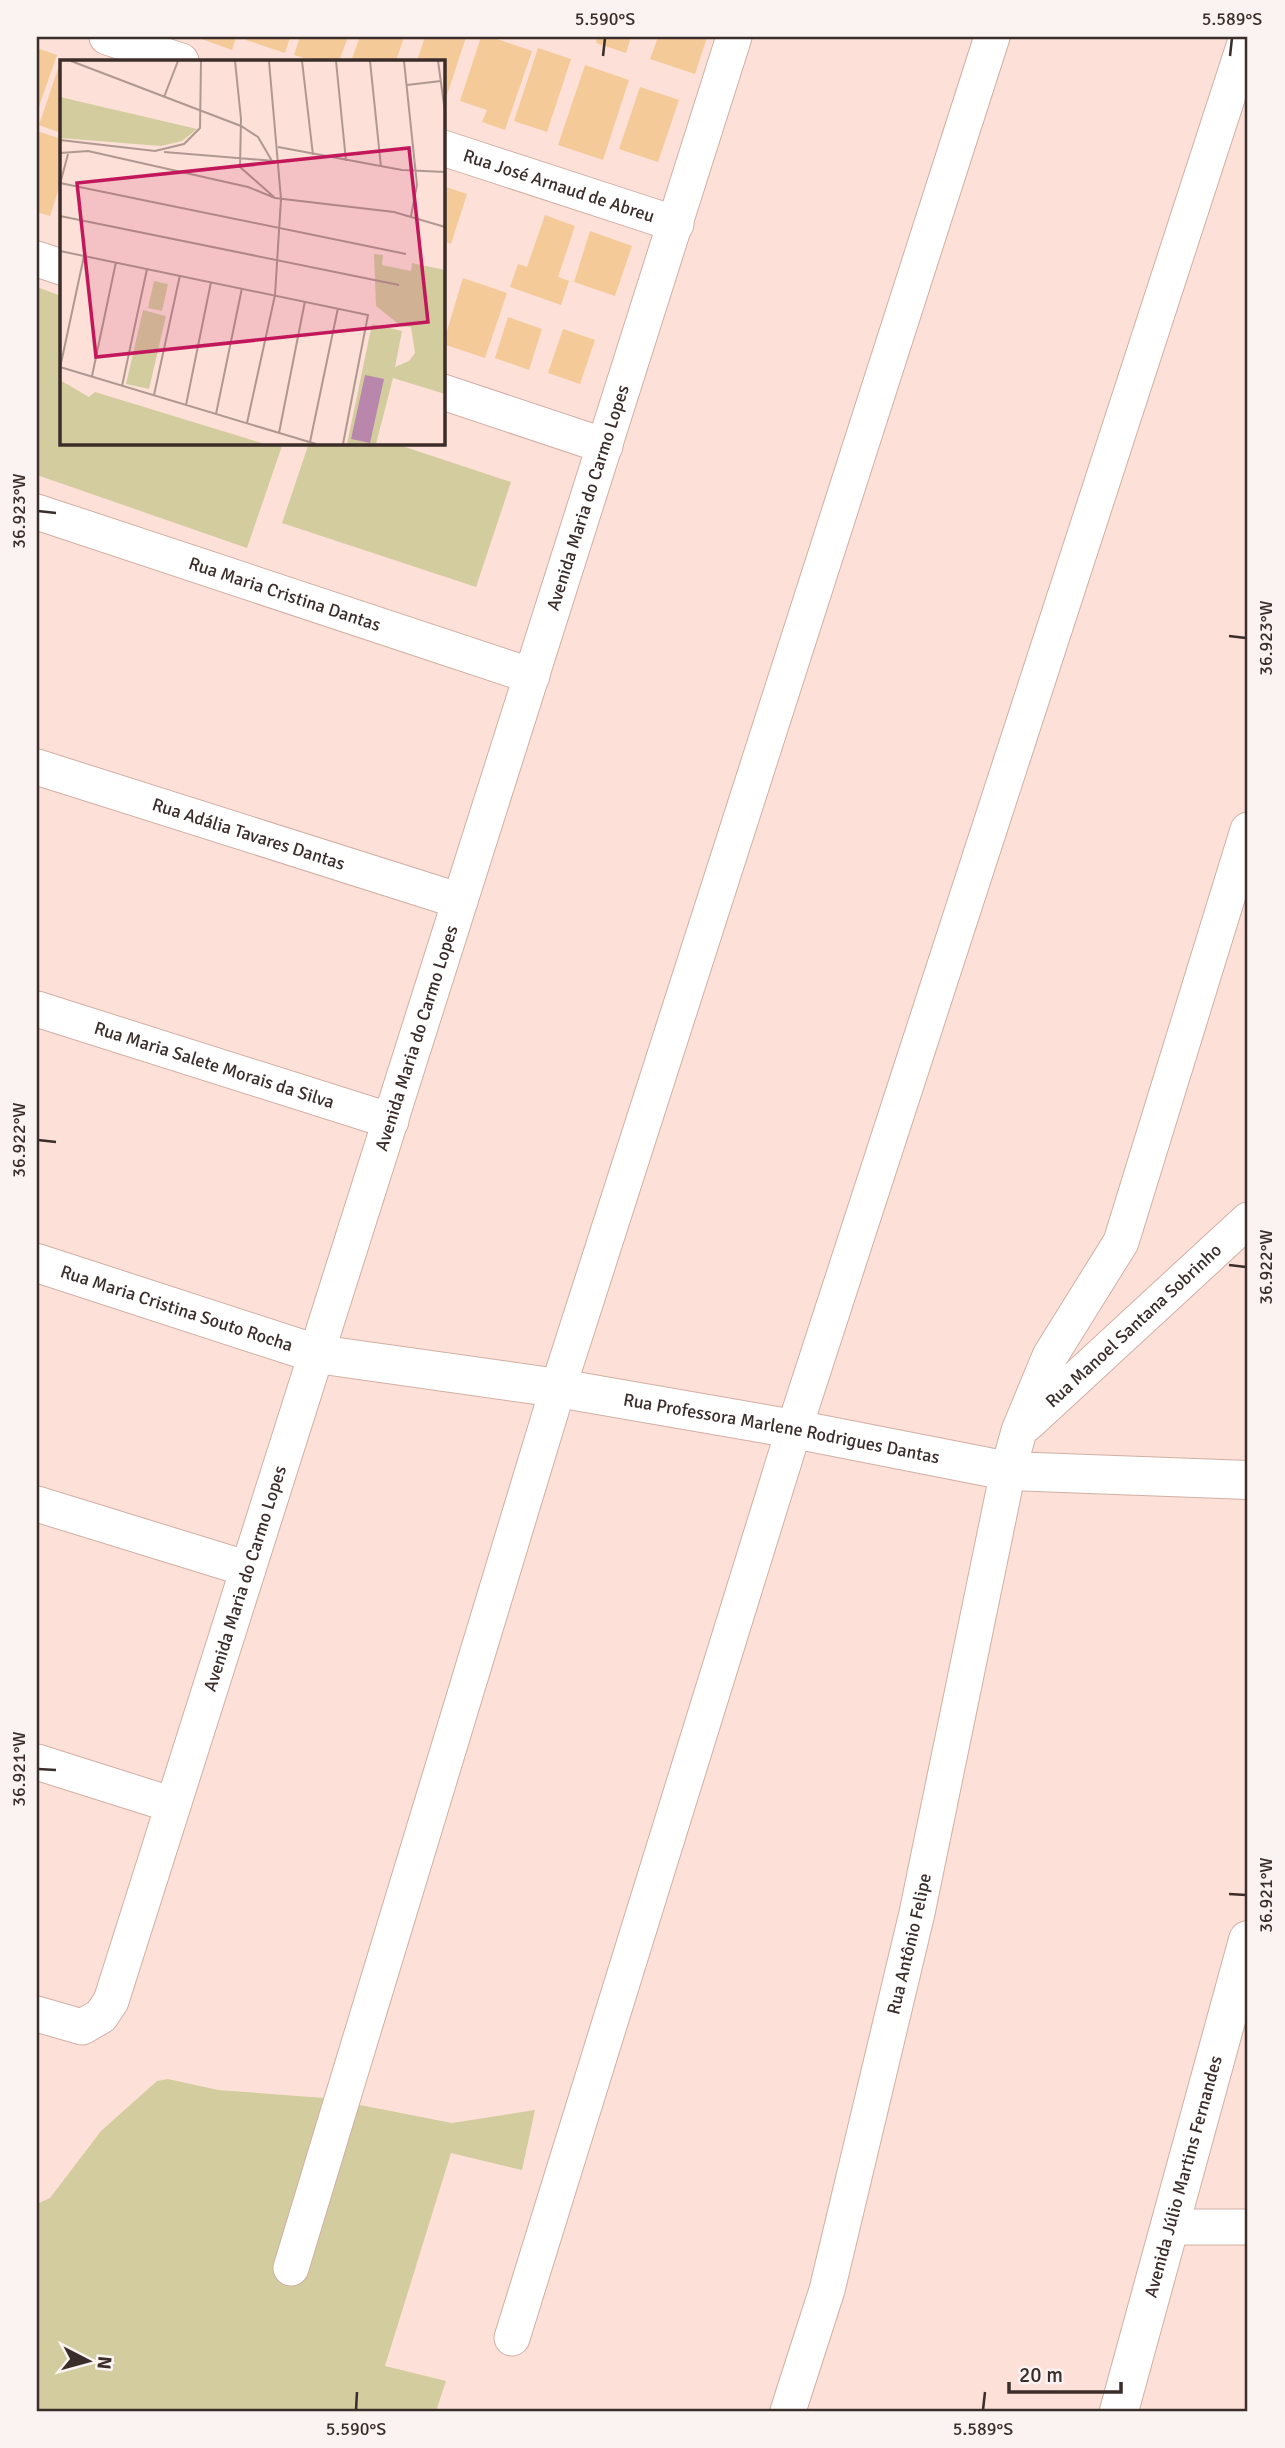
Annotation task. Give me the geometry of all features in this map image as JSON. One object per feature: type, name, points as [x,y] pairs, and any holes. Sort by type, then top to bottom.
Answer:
[{"type":"street","points":[[107,37],[178,60]]},
{"type":"street","name":"Avenida Maria do Carmo Lopes","points":[[37,2014],[82,2027],[101,2017],[111,2001],[734,37]]},
{"type":"street","points":[[291,2268],[558,1388],[992,37]]},
{"type":"street","points":[[512,2338],[794,1429],[1247,37]]},
{"type":"street","name":"Rua José Arnaud de Abreu","points":[[444,148],[676,224]]},
{"type":"street","points":[[37,259],[60,267]]},
{"type":"street","points":[[444,393],[605,446]]},
{"type":"street","name":"Rua Maria Cristina Dantas","points":[[37,512],[532,676]]},
{"type":"street","name":"Rua Adália Tavares Dantas","points":[[37,767],[460,901]]},
{"type":"street","name":"Rua Antônio Felipe","points":[[791,2410],[827,2290],[917,1913],[1008,1471],[1019,1431],[1050,1356],[1121,1242],[1248,830]]},
{"type":"street","name":"Rua Maria Salete Morais da Silva","points":[[37,1009],[391,1121]]},
{"type":"street","name":"Rua Manoel Santana Sobrinho","points":[[1019,1431],[1248,1220]]},
{"type":"street","name":"Rua Maria Cristina Souto Rocha","points":[[37,1263],[317,1354]]},
{"type":"street","name":"Rua Professora Marlene Rodrigues Dantas","points":[[317,1354],[558,1388],[794,1429],[1008,1471],[1248,1480]]},
{"type":"street","points":[[37,1504],[248,1569]]},
{"type":"street","points":[[37,1762],[173,1805]]},
{"type":"street","name":"Avenida Júlio Martins Fernandes","points":[[1119,2411],[1245,1963]]},
{"type":"street","points":[[1169,2227],[1248,2227]]},
{"type":"shaded area","points":[[37,287],[60,296],[60,444],[283,444],[247,548],[37,475]]},
{"type":"shaded area","points":[[309,444],[396,444],[511,482],[476,587],[282,523]]},
{"type":"shaded area","points":[[168,2079],[218,2090],[324,2098],[452,2123],[535,2110],[522,2170],[451,2153],[385,2366],[446,2381],[436,2411],[37,2411],[37,2204],[50,2198],[101,2131],[157,2081]]},
{"type":"building","points":[[196,37],[236,37],[232,50]]},
{"type":"building","points":[[248,37],[290,37],[285,53],[246,40]]},
{"type":"building","points":[[300,37],[348,37],[339,60],[310,60],[294,55]]},
{"type":"building","points":[[360,37],[404,37],[396,60],[351,60]]},
{"type":"building","points":[[425,37],[466,37],[447,95],[444,94],[444,60],[417,60]]},
{"type":"building","points":[[481,37],[491,37],[532,51],[505,130],[482,122],[487,110],[460,101]]},
{"type":"building","points":[[597,37],[631,37],[626,53],[596,43]]},
{"type":"building","points":[[658,37],[707,37],[695,74],[650,59]]},
{"type":"building","points":[[37,48],[57,55],[37,112]]},
{"type":"building","points":[[538,48],[571,59],[547,132],[514,121]]},
{"type":"building","points":[[60,63],[60,133],[39,125]]},
{"type":"building","points":[[585,65],[629,80],[603,160],[558,145]]},
{"type":"building","points":[[640,87],[679,100],[658,162],[619,149]]},
{"type":"building","points":[[37,131],[60,139],[60,185],[50,216],[37,212]]},
{"type":"building","points":[[444,186],[467,194],[451,244],[444,241]]},
{"type":"building","points":[[545,215],[575,226],[558,277],[569,281],[561,305],[510,287],[518,264],[527,267]]},
{"type":"building","points":[[590,231],[632,246],[615,296],[574,282]]},
{"type":"building","points":[[463,278],[507,293],[485,358],[444,344]]},
{"type":"building","points":[[508,317],[542,329],[529,370],[495,358]]},
{"type":"building","points":[[563,329],[595,340],[580,384],[548,373]]}]
